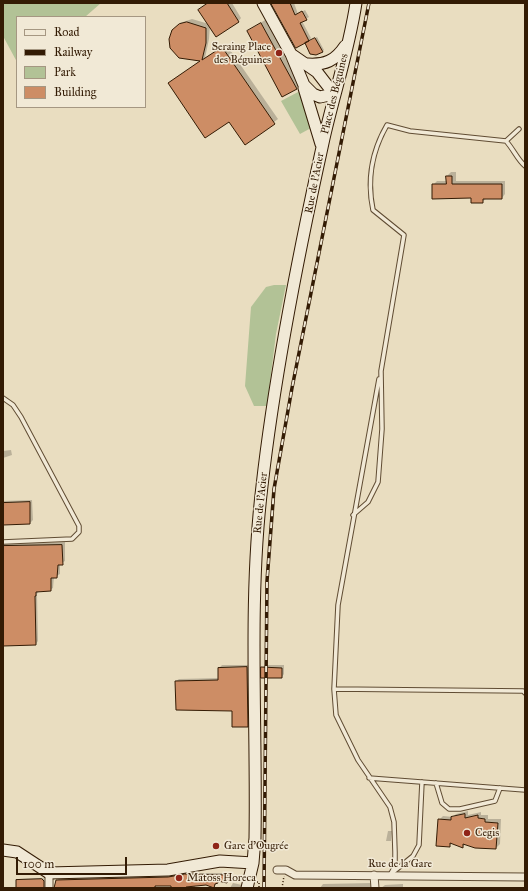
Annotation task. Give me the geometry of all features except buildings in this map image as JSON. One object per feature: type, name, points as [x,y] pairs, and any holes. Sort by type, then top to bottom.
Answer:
[{"type":"main road","points":[[262,3],[291,54],[304,85],[322,147]]},
{"type":"main road","name":"Place des Béguines","points":[[322,147],[334,94],[349,40],[356,3]]},
{"type":"main road","points":[[308,64],[319,64],[333,60],[349,40]]},
{"type":"main road","points":[[291,54],[308,64],[322,77],[334,94],[320,97],[313,94],[304,85]]},
{"type":"main road","name":"Rue de l'Acier","points":[[247,888],[253,863],[255,838],[256,781],[254,604],[262,486],[284,345],[322,147]]},
{"type":"main road","points":[[3,850],[17,852],[49,873],[168,870],[220,861],[253,863]]},
{"type":"street","name":"Rue de la Gare","points":[[277,870],[286,870],[295,875],[525,877]]},
{"type":"street","points":[[49,873],[49,888]]},
{"type":"street","points":[[374,875],[375,888]]},
{"type":"lane","points":[[390,875],[394,866],[394,822],[390,808],[369,778],[336,715],[334,689],[338,605],[353,515],[381,371],[404,235],[373,210],[370,196],[370,180],[382,133],[387,125],[410,131],[506,141],[514,150],[518,160],[525,166]]},
{"type":"lane","points":[[506,141],[519,129]]},
{"type":"lane","points":[[353,515],[368,502],[378,482],[382,429],[381,371]]},
{"type":"lane","points":[[3,398],[13,405],[21,417],[79,526],[79,532],[72,539],[3,542]]},
{"type":"lane","points":[[334,689],[523,691],[525,693]]},
{"type":"lane","points":[[369,778],[525,790]]},
{"type":"lane","points":[[390,875],[413,856],[419,845],[422,782]]},
{"type":"lane","points":[[436,783],[442,803],[449,809],[460,809],[495,801],[500,788]]},
{"type":"path","points":[[282,888],[286,870]]},
{"type":"green space","points":[[3,3],[101,3],[86,16],[16,16],[16,60],[3,36]]},
{"type":"green space","points":[[300,91],[311,128],[300,134],[281,101]]},
{"type":"green space","points":[[286,285],[276,334],[267,406],[254,406],[245,386],[251,307],[266,287]]},
{"type":"railway","points":[[264,888],[267,581],[274,489],[292,388],[369,3]]},
{"type":"place","name":"Seraing Place des Béguines","points":[[279,53]]},
{"type":"place","name":"Cegis","points":[[467,833]]},
{"type":"place","name":"Gare d'Ougrée","points":[[216,846]]},
{"type":"place","name":"Matoss Horeca","points":[[179,878]]}]
